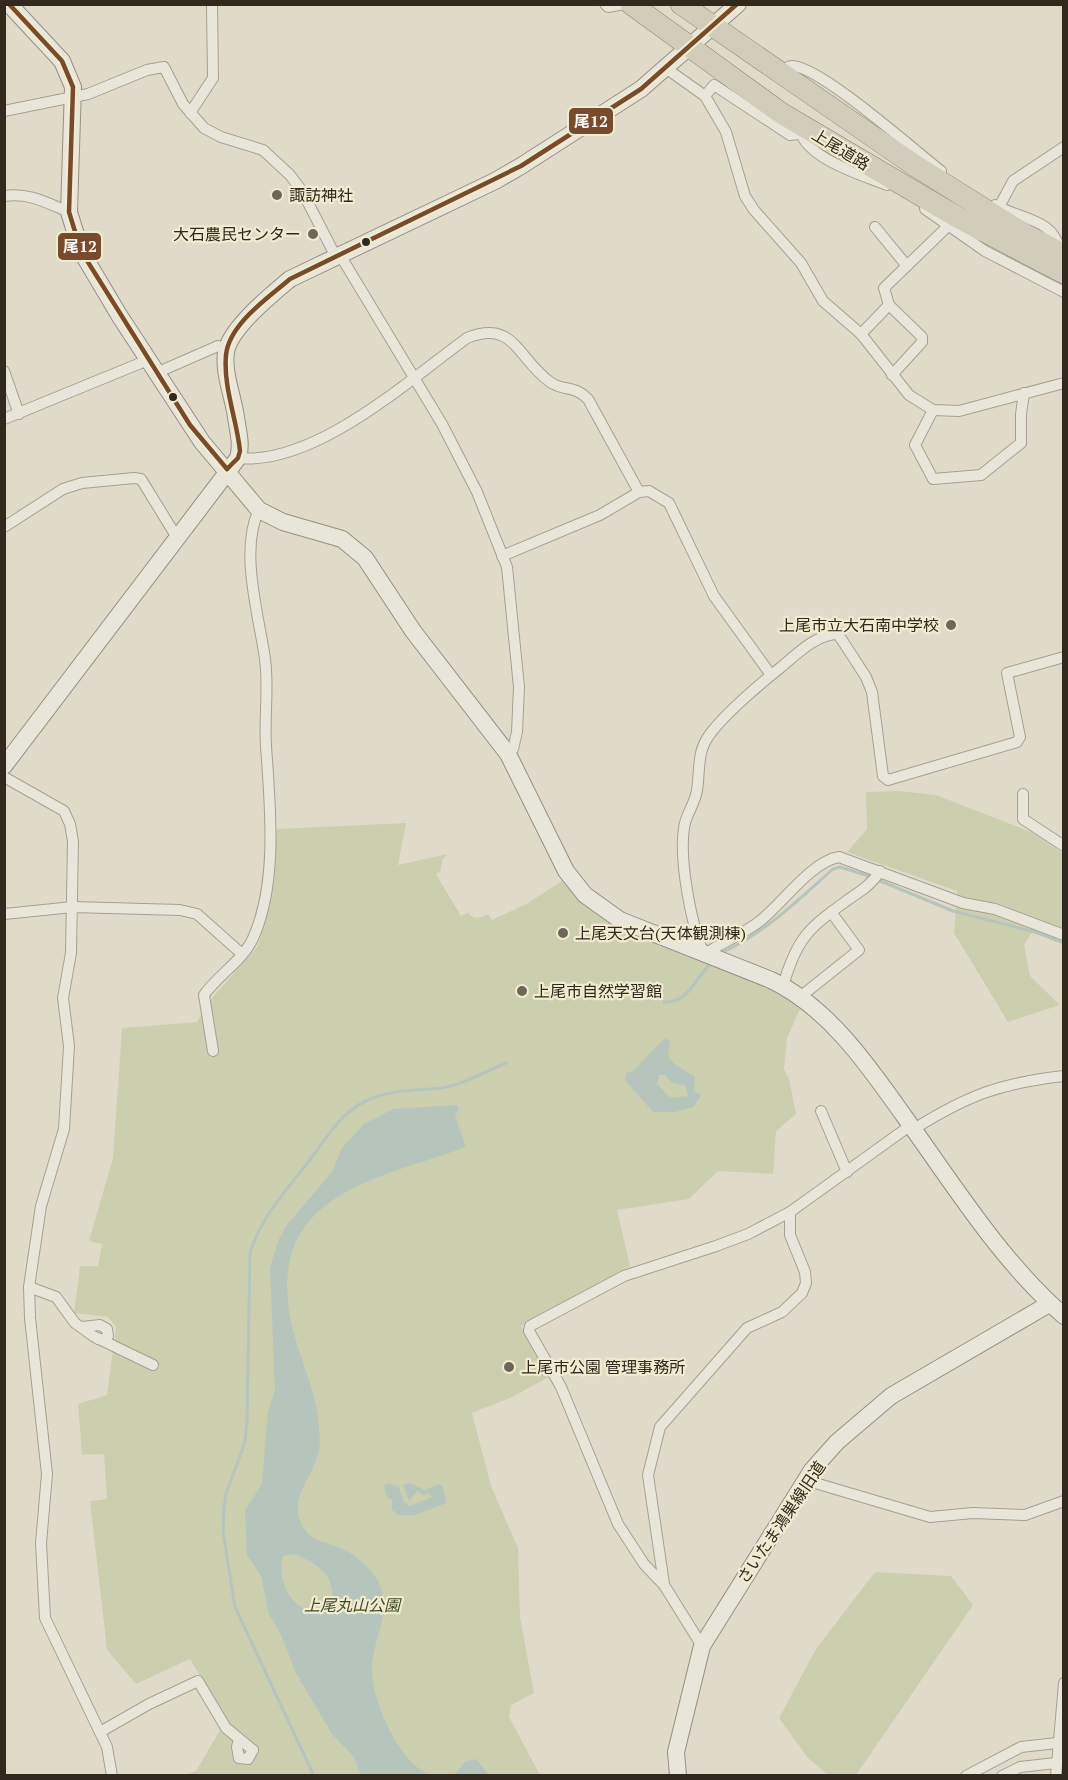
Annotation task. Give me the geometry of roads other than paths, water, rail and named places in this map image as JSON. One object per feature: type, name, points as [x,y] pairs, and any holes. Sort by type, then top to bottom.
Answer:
[{"type":"highway","name":"上尾道路","points":[[631,4],[799,129],[959,218],[1061,249]]},
{"type":"highway","name":"上尾道路","points":[[681,4],[923,170],[1012,226],[1061,249]]},
{"type":"street","points":[[9,4],[62,61],[70,76],[74,98],[69,212],[75,238],[87,262],[152,367],[202,442],[232,464],[259,510],[283,522],[342,539],[365,558],[413,631],[508,754],[566,871],[585,895],[620,920],[783,986],[800,997],[828,1022],[872,1071],[1004,1255],[1049,1304],[1064,1316]]},
{"type":"street","points":[[190,113],[213,78],[212,4]]},
{"type":"street","points":[[605,4],[608,7],[624,4]]},
{"type":"street","points":[[4,766],[232,464],[240,442],[226,370],[227,349],[239,329],[290,279],[495,181],[597,118],[667,69],[738,4]]},
{"type":"street","points":[[779,71],[791,66],[804,69],[864,107],[949,177],[999,207],[1050,228],[1061,249]]},
{"type":"street","points":[[4,111],[74,98],[164,67],[190,113],[211,132],[249,144],[274,158],[302,191],[338,256],[442,424],[467,471],[502,556],[509,576],[519,687],[517,732],[513,749],[508,754]]},
{"type":"street","points":[[667,69],[705,96],[726,132],[745,196],[754,210],[801,263],[831,310],[861,334],[909,395],[933,410],[959,411],[1064,383]]},
{"type":"street","points":[[705,96],[714,85],[790,135],[799,129],[806,146],[822,156],[890,187],[985,251],[1064,292]]},
{"type":"street","points":[[999,207],[1013,181],[1064,147]]},
{"type":"street","points":[[4,196],[30,195],[69,212]]},
{"type":"street","points":[[892,375],[922,342],[922,337],[889,305],[884,288],[948,227]]},
{"type":"street","points":[[875,228],[907,266]]},
{"type":"street","points":[[861,334],[889,305]]},
{"type":"street","points":[[232,464],[277,456],[302,447],[378,405],[467,338],[488,331],[505,336],[553,384],[578,390],[588,399],[639,492]]},
{"type":"street","points":[[4,419],[218,346],[227,349]]},
{"type":"street","points":[[4,370],[19,414]]},
{"type":"street","points":[[933,410],[915,445],[933,479],[981,475],[1021,443],[1024,393]]},
{"type":"street","points":[[4,527],[63,489],[82,483],[134,478],[141,479],[176,536]]},
{"type":"street","points":[[502,556],[600,515],[639,492],[649,490],[669,503],[714,596],[771,675]]},
{"type":"street","points":[[213,1051],[203,1002],[204,995],[242,954],[254,936],[265,897],[272,831],[266,744],[266,661],[251,558],[254,529],[259,510]]},
{"type":"street","points":[[704,954],[691,916],[684,845],[684,826],[693,810],[697,791],[699,757],[707,738],[718,723],[771,675],[823,635],[838,634],[862,670],[872,692],[883,776],[888,780],[1017,742],[1020,737],[1007,673],[1064,657]]},
{"type":"street","points":[[4,777],[64,811],[73,841],[71,954],[63,998],[69,1046],[64,1129],[40,1206],[29,1287],[30,1318],[46,1474],[41,1543],[45,1618],[100,1732],[111,1758],[112,1776]]},
{"type":"street","points":[[1023,794],[1023,819],[1064,846]]},
{"type":"street","points":[[704,954],[759,921],[816,869],[832,858],[845,858],[963,903],[995,909],[1064,935]]},
{"type":"street","points":[[783,986],[791,957],[800,940],[831,912],[873,882],[880,871]]},
{"type":"street","points":[[4,914],[73,907],[157,908],[197,914],[242,954]]},
{"type":"street","points":[[800,997],[859,950],[831,912]]},
{"type":"street","points":[[702,1646],[664,1585],[644,1564],[618,1524],[561,1387],[529,1331],[530,1326],[624,1276],[748,1234],[790,1212],[913,1127],[985,1090],[1019,1081],[1064,1076]]},
{"type":"street","points":[[821,1111],[847,1172]]},
{"type":"street","points":[[664,1585],[648,1475],[660,1427],[747,1328],[774,1317],[802,1293],[806,1283],[805,1272],[790,1235],[790,1212]]},
{"type":"street","points":[[29,1287],[56,1297],[75,1323],[98,1339],[153,1365]]},
{"type":"street","name":"さいたま鴻巣線旧道","points":[[678,1776],[676,1752],[702,1646],[805,1479],[837,1442],[891,1396],[1049,1304]]},
{"type":"street","points":[[805,1479],[930,1517],[973,1513],[1025,1515],[1064,1501]]},
{"type":"street","points":[[100,1732],[149,1704],[198,1681],[226,1728],[239,1739]]},
{"type":"street","points":[[1056,1776],[1057,1743],[1064,1683]]},
{"type":"street","points":[[966,1776],[1021,1747],[1057,1743]]},
{"type":"street","points":[[1002,1776],[1020,1767],[1056,1763]]},
{"type":"waterway","points":[[721,953],[766,926],[833,869],[840,867],[872,877]]},
{"type":"waterway","points":[[878,880],[953,911],[1035,932],[1064,943]]},
{"type":"waterway","points":[[664,1002],[680,999],[712,962]]},
{"type":"waterway","points":[[314,1776],[235,1607],[223,1532],[226,1494],[245,1442],[250,1253],[275,1205],[329,1133],[353,1109],[373,1098],[390,1093],[458,1084],[506,1063]]},
{"type":"place","name":"諏訪神社","points":[[277,195]]},
{"type":"place","name":"大石農民センター","points":[[313,234]]},
{"type":"place","name":"上尾市立大石南中学校","points":[[951,625]]},
{"type":"place","name":"上尾天文台(天体観測棟)","points":[[563,933]]},
{"type":"place","name":"上尾市自然学習館","points":[[522,991]]},
{"type":"place","name":"上尾市公園 管理事務所","points":[[509,1367]]},
{"type":"park label","name":"上尾丸山公園","points":[[352,1605]]}]
